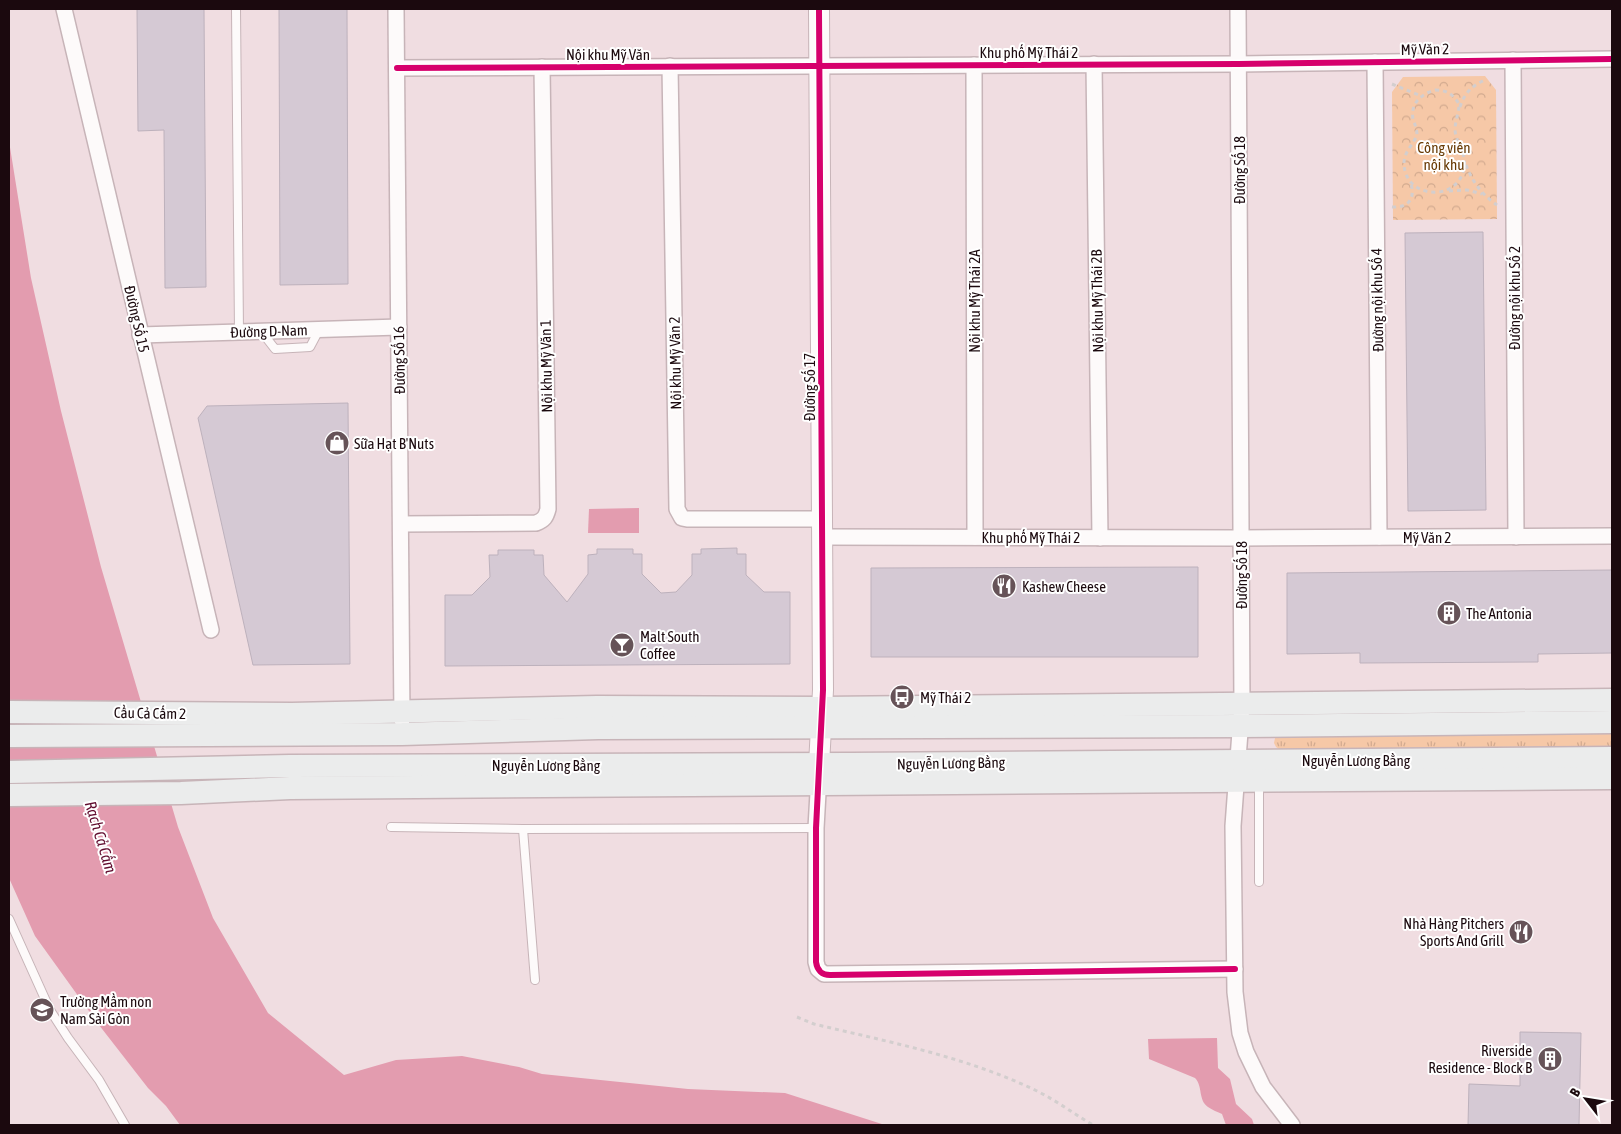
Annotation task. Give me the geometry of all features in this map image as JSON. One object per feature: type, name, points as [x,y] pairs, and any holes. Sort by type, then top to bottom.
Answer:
[{"type":"main road","points":[[1241,715],[1612,700]]},
{"type":"main road","points":[[291,725],[402,712],[597,707],[822,717]]},
{"type":"main road","name":"Cầu Cả Cấm 2","points":[[9,712],[291,725]]},
{"type":"main road","points":[[291,725],[402,734],[598,728],[822,717],[1241,715],[1612,722]]},
{"type":"main road","name":"Cầu Cả Cấm 2","points":[[9,736],[291,725]]},
{"type":"main road","name":"Nguyễn Lương Bằng","points":[[9,795],[181,793],[290,788],[819,774],[1237,771],[1612,758]]},
{"type":"main road","name":"Nguyễn Lương Bằng","points":[[9,772],[290,766],[819,774]]},
{"type":"main road","name":"Nguyễn Lương Bằng","points":[[1237,771],[1259,781],[1612,778]]},
{"type":"street","name":"Đường Số 15","points":[[64,9],[211,630]]},
{"type":"street","name":"Đường Số 16","points":[[396,9],[402,712]]},
{"type":"street","name":"Đường Số 17","points":[[819,9],[822,528],[822,717],[819,774]]},
{"type":"street","name":"Đường Số 18","points":[[1238,9],[1241,715],[1233,826],[1236,1012],[1246,1052],[1263,1087],[1292,1125]]},
{"type":"street","name":"Mỹ Văn 2","points":[[1238,64],[1612,59]]},
{"type":"street","name":"Đường nội khu Số 2","points":[[1513,60],[1516,536]]},
{"type":"street","name":"Đường nội khu Số 4","points":[[1374,62],[1379,537]]},
{"type":"street","name":"Nội khu Mỹ Thái 2B","points":[[1094,64],[1100,538]]},
{"type":"street","name":"Khu phố Mỹ Thái 2","points":[[819,66],[1238,64]]},
{"type":"street","name":"Nội khu Mỹ Thái 2A","points":[[974,65],[975,537]]},
{"type":"street","name":"Nội khu Mỹ Văn 2","points":[[670,66],[677,509],[682,518],[687,519],[822,528]]},
{"type":"street","name":"Nội khu Mỹ Văn","points":[[397,68],[819,66]]},
{"type":"street","name":"Nội khu Mỹ Văn 1","points":[[400,524],[536,523],[542,521],[546,516],[548,509],[542,67]]},
{"type":"street","name":"Đường D-Nam","points":[[140,335],[399,327]]},
{"type":"street","name":"Khu phố Mỹ Thái 2","points":[[822,528],[975,537],[1241,538]]},
{"type":"street","name":"Mỹ Văn 2","points":[[1241,538],[1612,536]]},
{"type":"street","points":[[402,712],[402,734]]},
{"type":"street","points":[[819,774],[816,828],[816,962],[818,969],[824,974],[1235,969]]},
{"type":"lane","points":[[236,9],[239,332]]},
{"type":"lane","points":[[1259,781],[1259,882]]},
{"type":"lane","points":[[391,828],[816,828]]},
{"type":"lane","points":[[523,829],[535,980]]},
{"type":"lane","points":[[9,919],[50,1010],[99,1080],[125,1125]]},
{"type":"path","points":[[1487,79],[1476,84],[1467,93],[1461,104],[1455,130],[1472,180],[1484,194],[1500,206]]},
{"type":"path","points":[[1390,83],[1421,96]]},
{"type":"path","points":[[1388,207],[1401,207],[1410,202],[1413,192],[1405,167],[1405,157],[1417,135],[1413,111],[1421,96],[1435,90],[1447,92],[1456,98],[1459,104],[1458,115]]},
{"type":"path","points":[[1446,191],[1459,180],[1465,162]]},
{"type":"path","points":[[1409,178],[1424,191],[1438,193],[1467,190],[1484,194]]},
{"type":"path","points":[[797,1018],[949,1058],[994,1073],[1039,1092],[1093,1125]]},
{"type":"green space","name":"Công viên nội khu","points":[[1485,76],[1496,90],[1497,219],[1393,220],[1392,92],[1403,77]]},
{"type":"green space","points":[[1612,733],[1612,746],[1279,749],[1274,743],[1275,738],[1279,736]]},
{"type":"water","name":"Rạch Cả Cấm","points":[[9,141],[31,278],[61,411],[101,567],[178,827],[213,918],[268,1013],[344,1075],[396,1060],[462,1056],[519,1067],[542,1074],[688,1089],[785,1093],[885,1125],[180,1125],[166,1106],[148,1088],[99,1025],[35,936],[9,878]]},
{"type":"water","points":[[639,508],[639,533],[588,533],[589,509]]},
{"type":"water","points":[[1217,1038],[1218,1068],[1230,1079],[1236,1104],[1252,1119],[1254,1125],[1226,1125],[1222,1114],[1210,1108],[1203,1101],[1195,1078],[1149,1059],[1148,1039]]},
{"type":"building","points":[[137,9],[204,9],[206,287],[165,288],[164,130],[138,131]]},
{"type":"building","points":[[279,9],[347,9],[348,284],[280,285]]},
{"type":"building","points":[[1483,232],[1486,510],[1408,511],[1405,233]]},
{"type":"building","points":[[348,403],[350,664],[253,665],[198,418],[207,406]]},
{"type":"building","points":[[737,548],[737,554],[746,554],[746,575],[764,592],[790,592],[790,664],[445,666],[445,595],[472,595],[490,577],[489,555],[498,555],[498,550],[534,550],[534,555],[543,555],[544,575],[567,602],[588,574],[588,555],[597,554],[597,549],[633,549],[633,554],[642,554],[642,574],[661,593],[676,592],[692,575],[692,554],[701,554],[701,549]]},
{"type":"building","points":[[1198,567],[1198,657],[871,657],[871,568]]},
{"type":"building","name":"The Antonia","points":[[1612,570],[1612,653],[1538,654],[1538,662],[1360,663],[1360,653],[1287,654],[1287,573]]},
{"type":"building","name":"Riverside Residence - Block B","points":[[1520,1032],[1581,1033],[1579,1125],[1468,1125],[1469,1084],[1520,1086]]},
{"type":"cycle path","points":[[819,9],[823,690],[816,828],[817,967],[820,972],[827,975],[1235,969]]},
{"type":"cycle path","points":[[397,68],[1238,64],[1612,59]]},
{"type":"place","name":"Sữa Hạt B'Nuts","points":[[337,443]]},
{"type":"place","name":"Kashew Cheese","points":[[1004,586]]},
{"type":"place","name":"The Antonia","points":[[1449,613]]},
{"type":"place","name":"Malt South Coffee","points":[[622,645]]},
{"type":"place","name":"Mỹ Thái 2","points":[[902,697]]},
{"type":"place","name":"Nhà Hàng Pitchers Sports And Grill","points":[[1521,932]]},
{"type":"place","name":"Trường Mầm non Nam Sài Gòn","points":[[42,1010]]},
{"type":"place","name":"Riverside Residence - Block B","points":[[1550,1059]]}]
